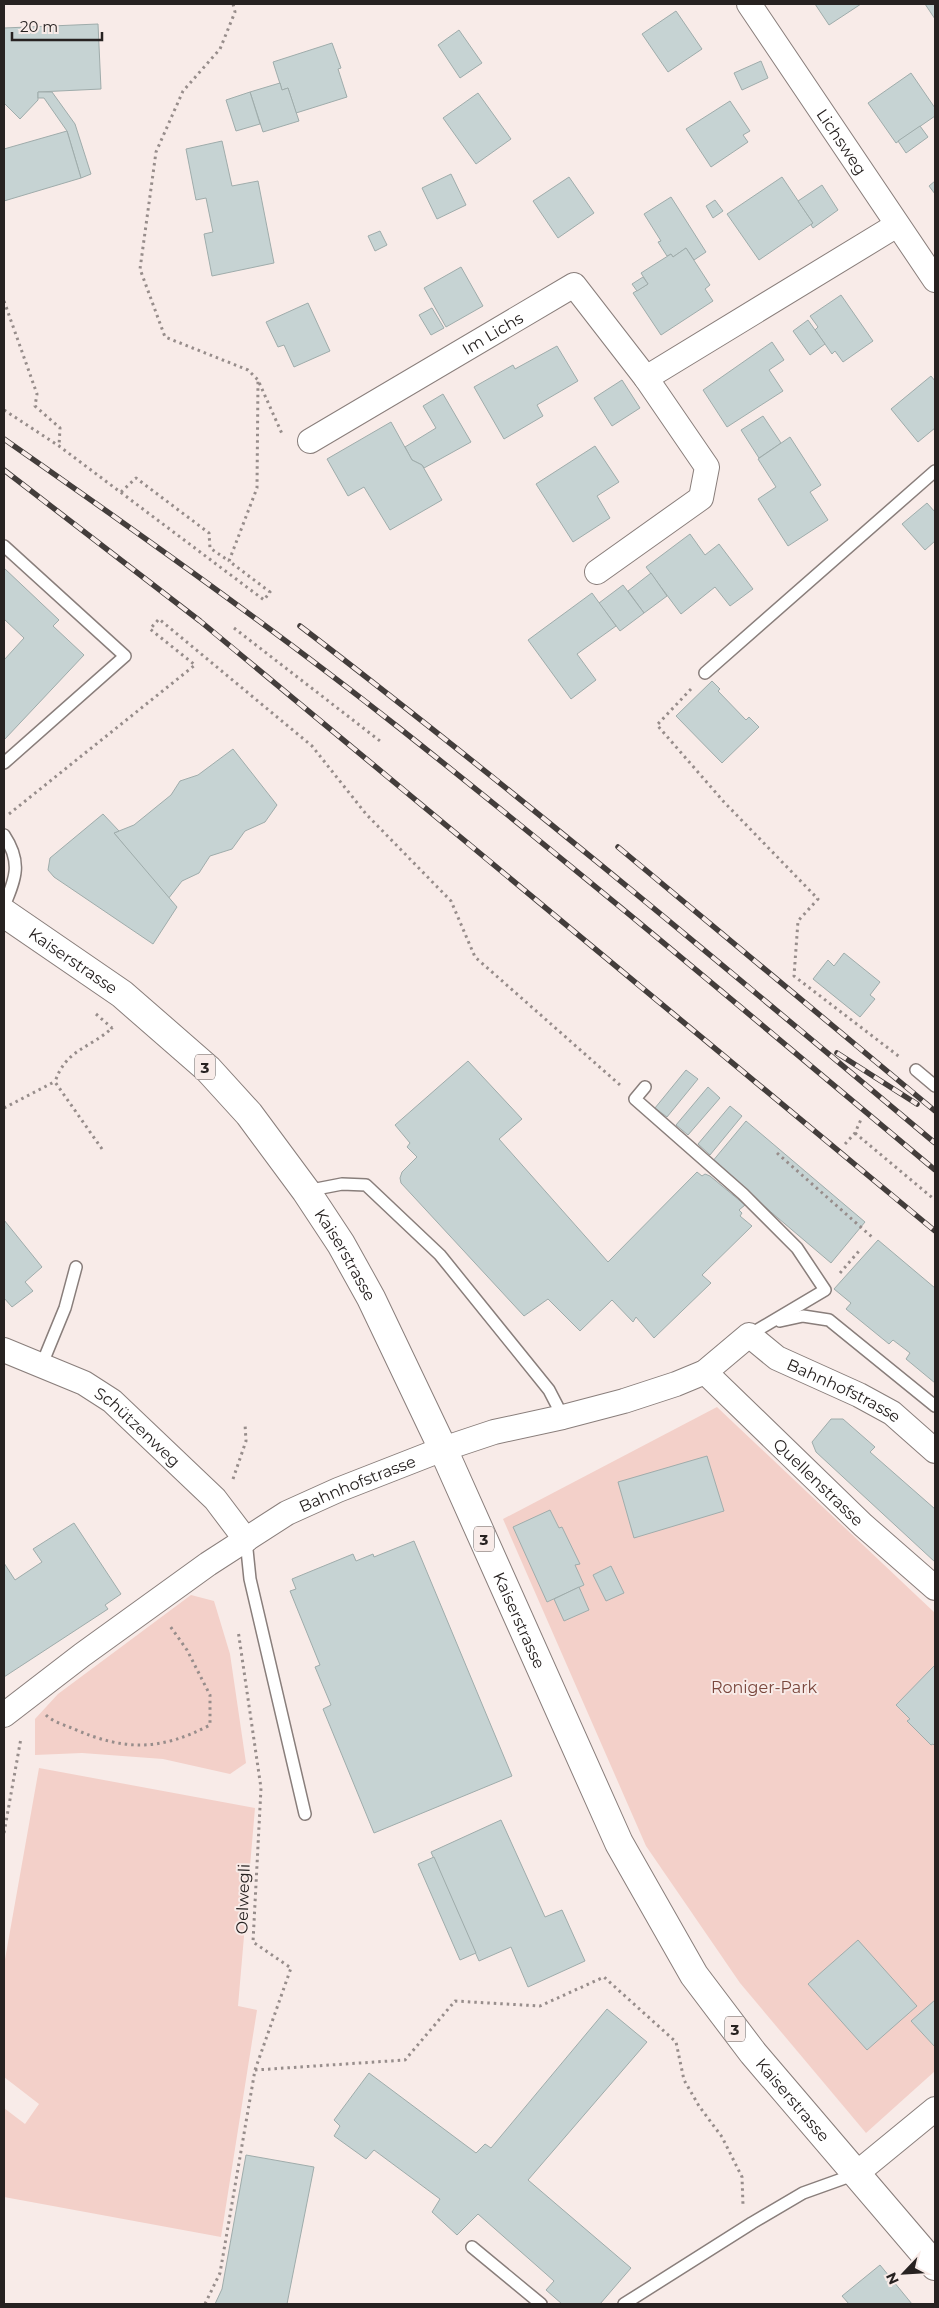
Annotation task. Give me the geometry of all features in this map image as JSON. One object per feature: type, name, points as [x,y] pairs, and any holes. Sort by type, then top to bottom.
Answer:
[{"type":"main road","name":"Kaiserstrasse","points":[[4,913],[122,994],[208,1069],[249,1114],[306,1191],[341,1244],[371,1298],[443,1449],[619,1843],[694,1975],[753,2053],[935,2266]]},
{"type":"street","name":"Lichsweg","points":[[749,4],[935,280]]},
{"type":"street","points":[[646,378],[897,225]]},
{"type":"street","name":"Im Lichs","points":[[310,440],[574,285],[646,378],[707,467],[701,498],[597,572]]},
{"type":"street","name":"Bahnhofstrasse","points":[[4,1715],[82,1654],[155,1604],[208,1564],[287,1513],[338,1490],[443,1449],[494,1432],[563,1417],[647,1394],[705,1372],[749,1335],[777,1358],[859,1395],[892,1413],[935,1451]]},
{"type":"street","name":"Schützenweg","points":[[4,1350],[42,1364],[84,1383],[112,1401],[215,1499],[246,1540]]},
{"type":"street","name":"Quellenstrasse","points":[[705,1372],[863,1525],[935,1588]]},
{"type":"street","points":[[857,2173],[935,2109]]},
{"type":"lane","points":[[705,673],[935,471]]},
{"type":"lane","points":[[4,546],[125,656],[4,763]]},
{"type":"lane","points":[[4,835],[11,846],[16,861],[16,872],[14,883],[4,906]]},
{"type":"lane","points":[[916,1070],[935,1086]]},
{"type":"lane","points":[[646,1087],[635,1099],[743,1194],[797,1248],[825,1290],[749,1335]]},
{"type":"lane","points":[[306,1191],[342,1184],[366,1185],[440,1255],[549,1390],[563,1417]]},
{"type":"lane","points":[[42,1364],[65,1308],[76,1267]]},
{"type":"lane","name":"Bahnhofstrasse","points":[[749,1335],[785,1319],[803,1316],[829,1320],[935,1406]]},
{"type":"lane","points":[[246,1540],[250,1579],[305,1814]]},
{"type":"lane","points":[[624,2304],[752,2223],[804,2193],[857,2173]]},
{"type":"lane","points":[[472,2247],[541,2304]]},
{"type":"path","points":[[233,4],[235,12],[220,49],[183,91],[156,152],[140,269],[165,337],[248,370],[258,380],[291,453],[310,440]]},
{"type":"path","points":[[4,301],[37,394],[35,406],[60,428],[59,446]]},
{"type":"path","points":[[228,561],[257,488],[258,380]]},
{"type":"path","points":[[4,410],[59,446],[264,600],[270,592],[210,548],[210,533],[136,478],[121,492]]},
{"type":"path","points":[[4,818],[195,665],[150,630],[159,619],[312,746],[366,814],[451,901],[475,957],[635,1099]]},
{"type":"path","points":[[234,628],[380,741]]},
{"type":"path","points":[[705,673],[657,725],[724,802],[818,899],[798,921],[794,976],[916,1070]]},
{"type":"path","points":[[4,1108],[54,1082],[65,1061],[102,1037],[112,1028]]},
{"type":"path","points":[[54,1082],[102,1150]]},
{"type":"path","points":[[845,1144],[855,1133],[862,1116]]},
{"type":"path","points":[[855,1133],[935,1200]]},
{"type":"path","points":[[777,1153],[872,1238]]},
{"type":"path","points":[[825,1290],[859,1251]]},
{"type":"path","points":[[215,1499],[232,1482],[246,1442],[245,1424]]},
{"type":"path","points":[[28,1698],[49,1718],[114,1743],[151,1746],[186,1738],[210,1725],[210,1695],[186,1650],[155,1604]]},
{"type":"path","name":"Oelwegli","points":[[206,2304],[220,2273],[255,2070],[291,1968],[253,1942],[261,1788],[237,1622]]},
{"type":"path","points":[[4,1833],[28,1698]]},
{"type":"path","points":[[255,2070],[405,2060],[455,2001],[540,2006],[604,1977],[676,2042],[684,2080],[699,2106],[722,2137],[742,2177],[743,2210],[752,2223]]},
{"type":"green space","name":"Roniger-Park","points":[[717,1407],[935,1613],[935,2071],[866,2133],[740,1983],[646,1846],[503,1519]]},
{"type":"green space","points":[[191,1595],[214,1601],[230,1654],[246,1763],[230,1774],[163,1759],[82,1753],[35,1755],[35,1719],[58,1694]]},
{"type":"green space","points":[[39,1768],[255,1808],[238,2006],[257,2010],[221,2237],[4,2197],[4,2108],[25,2124],[39,2104],[4,2077],[4,1965]]},
{"type":"building","points":[[815,4],[861,4],[829,25]]},
{"type":"building","points":[[925,4],[935,4],[935,19]]},
{"type":"building","points":[[676,11],[702,49],[668,72],[642,34]]},
{"type":"building","points":[[98,24],[101,89],[38,92],[38,100],[20,119],[4,103],[4,28]]},
{"type":"building","points":[[459,30],[482,63],[460,78],[438,45]]},
{"type":"building","points":[[332,43],[341,68],[338,69],[347,97],[296,113],[288,88],[282,90],[273,62]]},
{"type":"building","points":[[761,61],[768,78],[742,90],[734,73]]},
{"type":"building","points":[[911,73],[935,108],[935,116],[896,143],[868,103]]},
{"type":"building","points":[[280,83],[282,90],[288,88],[299,121],[263,132],[250,92]]},
{"type":"building","points":[[38,92],[52,92],[75,124],[91,174],[81,178],[67,131],[44,98],[38,98]]},
{"type":"building","points":[[250,92],[260,124],[236,131],[226,100]]},
{"type":"building","points":[[478,93],[511,139],[476,164],[443,118]]},
{"type":"building","points":[[730,101],[750,131],[743,135],[748,142],[711,167],[686,129]]},
{"type":"building","points":[[920,126],[928,137],[906,153],[898,141]]},
{"type":"building","points":[[67,131],[81,178],[4,201],[4,149]]},
{"type":"building","points":[[222,141],[232,186],[258,181],[274,263],[212,276],[204,234],[213,232],[206,198],[196,200],[186,149]]},
{"type":"building","points":[[451,174],[466,205],[437,219],[422,188]]},
{"type":"building","points":[[569,177],[594,213],[558,238],[533,201]]},
{"type":"building","points":[[782,177],[813,223],[759,260],[727,214]]},
{"type":"building","points":[[935,181],[935,194],[929,186]]},
{"type":"building","points":[[822,185],[838,210],[813,228],[811,225],[813,223],[798,201]]},
{"type":"building","points":[[671,197],[706,252],[694,260],[686,248],[673,257],[671,254],[667,256],[658,242],[661,241],[644,214]]},
{"type":"building","points":[[715,200],[723,211],[713,218],[706,206]]},
{"type":"building","points":[[380,231],[387,245],[375,251],[368,236]]},
{"type":"building","points":[[686,248],[710,285],[705,289],[713,301],[661,335],[633,293],[648,284],[641,273],[671,254],[673,257]]},
{"type":"building","points":[[461,267],[483,306],[446,327],[424,288]]},
{"type":"building","points":[[643,277],[648,284],[637,291],[632,284]]},
{"type":"building","points":[[841,295],[873,341],[843,362],[835,351],[832,354],[815,330],[818,327],[810,316]]},
{"type":"building","points":[[308,303],[330,351],[294,367],[284,345],[278,347],[266,322]]},
{"type":"building","points":[[432,308],[444,328],[431,335],[419,315]]},
{"type":"building","points":[[808,320],[825,344],[810,355],[793,331]]},
{"type":"building","points":[[772,342],[784,360],[769,370],[783,391],[727,427],[703,390]]},
{"type":"building","points":[[557,346],[578,381],[537,405],[543,416],[504,439],[474,387],[513,365],[515,369]]},
{"type":"building","points":[[931,376],[935,381],[935,428],[918,442],[891,409]]},
{"type":"building","points":[[622,380],[640,408],[612,426],[594,398]]},
{"type":"building","points":[[443,394],[471,442],[424,468],[412,460],[405,447],[436,428],[423,406]]},
{"type":"building","points":[[763,416],[781,443],[759,458],[741,430]]},
{"type":"building","points":[[391,422],[412,460],[422,465],[442,500],[390,530],[364,487],[348,496],[327,459]]},
{"type":"building","points":[[790,437],[821,485],[810,492],[828,520],[788,546],[758,499],[776,487],[758,459]]},
{"type":"building","points":[[595,446],[619,482],[597,496],[610,518],[573,542],[536,484]]},
{"type":"building","points":[[927,503],[935,512],[935,541],[925,550],[902,524]]},
{"type":"building","points":[[690,534],[705,555],[719,544],[753,589],[730,606],[715,587],[681,614],[646,567]]},
{"type":"building","points":[[4,568],[59,620],[53,626],[84,655],[4,740],[4,660],[24,638],[4,619]]},
{"type":"building","points":[[651,573],[667,596],[644,613],[628,591]]},
{"type":"building","points":[[623,585],[644,613],[620,631],[599,603]]},
{"type":"building","points":[[592,593],[616,626],[577,654],[596,680],[571,699],[528,640]]},
{"type":"building","points":[[712,681],[720,689],[718,691],[746,720],[749,717],[759,727],[722,763],[676,716]]},
{"type":"building","points":[[233,749],[277,805],[265,822],[245,831],[232,849],[210,856],[199,873],[182,881],[168,899],[114,833],[134,825],[171,795],[180,781],[198,775]]},
{"type":"building","points":[[103,814],[119,831],[114,833],[177,907],[153,944],[54,877],[48,870],[50,858]]},
{"type":"building","points":[[844,953],[880,982],[870,995],[875,999],[860,1017],[813,979],[828,960],[834,966]]},
{"type":"building","points":[[468,1061],[522,1119],[499,1139],[608,1262],[697,1172],[702,1176],[705,1174],[710,1176],[745,1205],[739,1210],[742,1213],[740,1216],[752,1226],[702,1275],[711,1283],[654,1338],[636,1317],[633,1322],[612,1300],[580,1331],[548,1299],[524,1316],[401,1183],[402,1172],[417,1157],[407,1147],[410,1143],[395,1125]]},
{"type":"building","points":[[686,1070],[698,1079],[667,1117],[655,1108]]},
{"type":"building","points":[[708,1087],[720,1098],[688,1135],[676,1125]]},
{"type":"building","points":[[730,1106],[742,1116],[710,1155],[698,1144]]},
{"type":"building","points":[[746,1121],[865,1222],[831,1263],[712,1162]]},
{"type":"building","points":[[4,1220],[42,1267],[25,1282],[33,1291],[12,1307],[4,1298]]},
{"type":"building","points":[[878,1240],[935,1288],[935,1383],[906,1359],[910,1353],[893,1340],[889,1344],[846,1309],[851,1303],[834,1289]]},
{"type":"building","points":[[831,1419],[843,1419],[875,1447],[870,1452],[935,1509],[935,1562],[816,1452],[812,1442]]},
{"type":"building","points":[[707,1456],[724,1511],[634,1538],[618,1482]]},
{"type":"building","points":[[550,1510],[559,1528],[562,1527],[580,1564],[575,1565],[584,1585],[547,1602],[513,1527]]},
{"type":"building","points":[[74,1523],[121,1594],[105,1605],[108,1609],[4,1677],[4,1563],[15,1580],[42,1562],[33,1549]]},
{"type":"building","points":[[414,1541],[512,1776],[374,1833],[323,1709],[331,1705],[315,1667],[320,1665],[290,1591],[296,1589],[292,1579],[353,1554],[356,1561],[373,1554],[374,1557]]},
{"type":"building","points":[[611,1566],[624,1593],[606,1601],[593,1575]]},
{"type":"building","points":[[579,1587],[589,1610],[564,1621],[554,1599]]},
{"type":"building","points":[[935,1665],[935,1746],[931,1745],[907,1721],[910,1719],[896,1705]]},
{"type":"building","points":[[501,1820],[545,1917],[562,1910],[585,1961],[528,1987],[511,1947],[479,1961],[431,1852]]},
{"type":"building","points":[[434,1857],[476,1953],[460,1960],[418,1864]]},
{"type":"building","points":[[858,1940],[917,2006],[867,2050],[808,1984]]},
{"type":"building","points":[[935,2000],[935,2047],[911,2021]]},
{"type":"building","points":[[607,2009],[647,2042],[528,2180],[631,2268],[600,2304],[562,2304],[546,2290],[554,2281],[478,2214],[457,2235],[432,2212],[440,2199],[374,2150],[366,2159],[334,2136],[340,2126],[334,2120],[369,2073],[476,2153],[485,2144],[491,2148]]},
{"type":"building","points":[[246,2155],[314,2167],[287,2304],[215,2304],[222,2289]]},
{"type":"building","points":[[880,2265],[912,2304],[849,2304],[842,2296]]},
{"type":"railway","points":[[4,439],[153,544],[350,689],[601,891],[935,1170]]},
{"type":"railway","points":[[4,470],[200,621],[935,1231]]},
{"type":"railway","points":[[300,626],[541,816],[935,1143]]},
{"type":"railway","points":[[618,847],[935,1111]]},
{"type":"railway","points":[[837,1053],[917,1104]]}]
